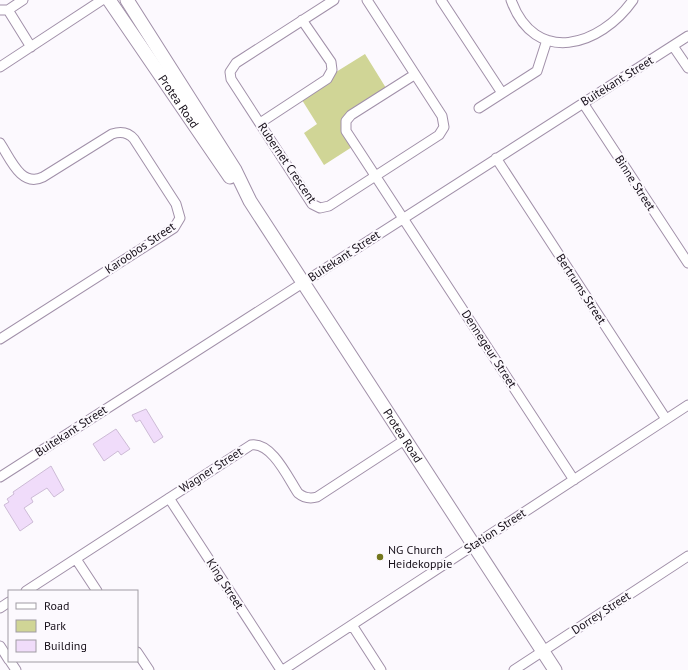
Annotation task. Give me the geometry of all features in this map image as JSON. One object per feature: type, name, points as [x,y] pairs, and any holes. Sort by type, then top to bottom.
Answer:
[{"type":"street","points":[[23,0],[4,10],[31,47]]},
{"type":"street","name":"Protea Road","points":[[127,0],[227,158],[250,201],[555,670]]},
{"type":"street","name":"Rubernet Crescent","points":[[334,0],[236,63],[231,68],[231,79],[312,204],[316,207],[329,206],[442,131],[444,127],[442,116],[414,75],[368,0]]},
{"type":"street","points":[[441,0],[502,93]]},
{"type":"street","points":[[511,0],[518,16],[526,27],[535,34],[547,40],[566,43],[591,36],[613,23],[626,10],[633,0]]},
{"type":"street","points":[[0,67],[108,1]]},
{"type":"street","name":"Protea Road","points":[[108,1],[223,168],[250,201]]},
{"type":"street","points":[[260,123],[328,79],[332,73],[333,67],[331,62],[302,20]]},
{"type":"street","name":"Buitekant Street","points":[[0,477],[688,36]]},
{"type":"street","points":[[479,108],[537,71],[547,40]]},
{"type":"street","points":[[673,46],[688,68]]},
{"type":"street","name":"Dennegeur Street","points":[[414,75],[351,115],[346,121],[347,134],[574,480]]},
{"type":"street","name":"Binne Street","points":[[583,103],[687,259]]},
{"type":"street","name":"Karoobos Street","points":[[0,143],[22,176],[35,180],[43,177],[112,134],[118,132],[127,133],[134,139],[176,204],[180,218],[174,228],[0,339]]},
{"type":"street","name":"Bertrums Street","points":[[496,158],[666,419]]},
{"type":"street","name":"Station Street","points":[[282,670],[688,405]]},
{"type":"street","name":"Wagner Street","points":[[28,590],[246,448],[256,444],[262,446],[270,452],[298,493],[302,496],[312,498],[317,497],[406,439]]},
{"type":"street","name":"King Street","points":[[169,498],[282,670]]},
{"type":"street","name":"Dorrey Street","points":[[514,670],[688,556]]},
{"type":"street","points":[[76,559],[96,590]]},
{"type":"street","points":[[352,625],[380,670]]},
{"type":"street","points":[[0,646],[8,658]]},
{"type":"street","points":[[138,654],[148,670]]},
{"type":"green space","points":[[365,54],[386,88],[348,113],[352,147],[324,165],[304,133],[317,124],[302,100],[329,83],[336,72]]},
{"type":"building","points":[[146,409],[163,437],[154,443],[140,420],[136,422],[132,415]]},
{"type":"building","points":[[116,429],[130,449],[121,455],[118,451],[104,461],[93,444]]},
{"type":"building","points":[[51,466],[64,490],[54,497],[47,488],[31,498],[33,502],[24,508],[33,522],[20,531],[4,505],[9,502],[7,499],[14,494],[13,492]]},
{"type":"place","name":"NG Church Heidekoppie","points":[[380,557]]}]
